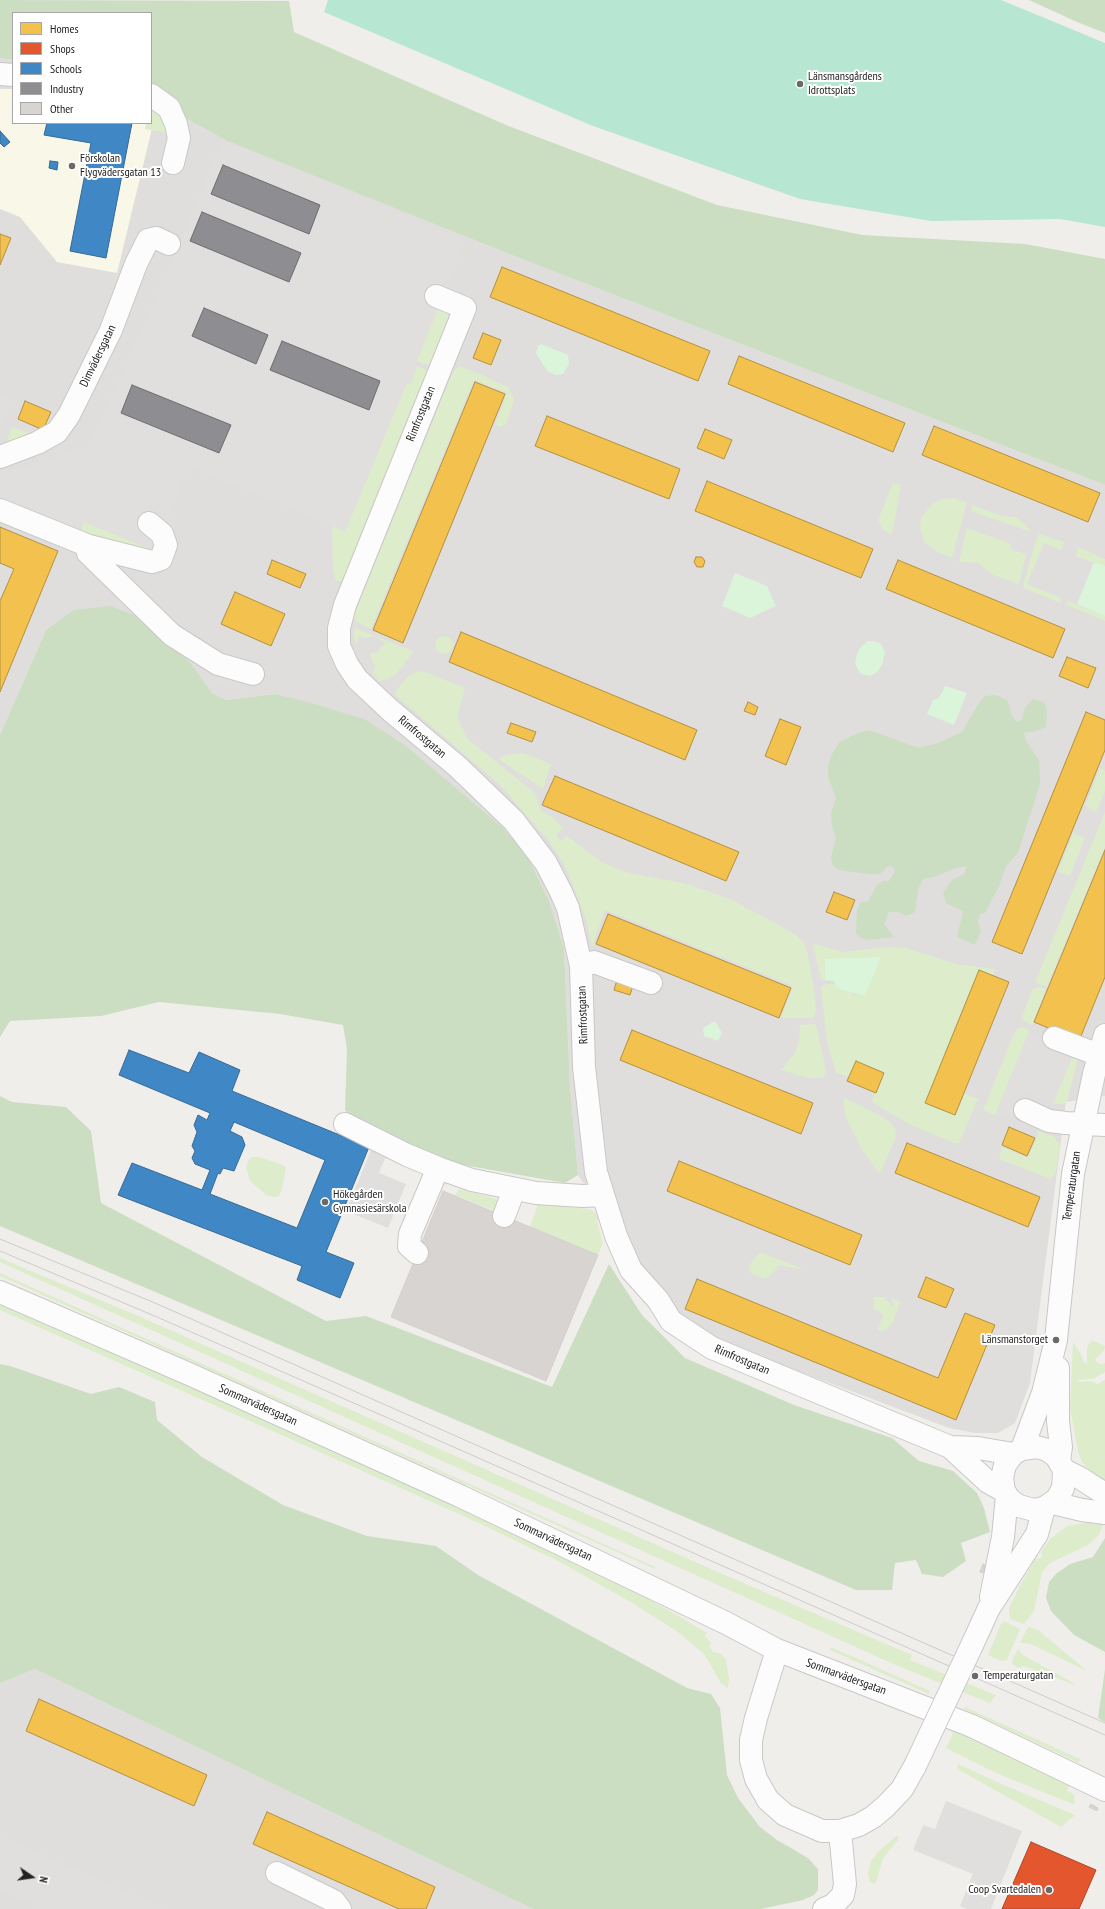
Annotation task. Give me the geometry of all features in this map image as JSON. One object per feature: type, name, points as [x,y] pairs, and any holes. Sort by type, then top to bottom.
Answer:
[{"type":"street","points":[[0,74],[12,75]]},
{"type":"street","points":[[152,96],[169,108],[176,124],[178,138],[173,163]]},
{"type":"street","name":"Dimvädersgatan","points":[[0,457],[37,443],[57,432],[69,415],[111,330],[136,264],[148,240],[156,238],[169,244]]},
{"type":"street","name":"Rimfrostgatan","points":[[436,296],[465,308],[345,605],[339,628],[339,646],[347,664],[357,679],[390,710],[458,767],[514,821],[546,863],[568,908],[581,966],[587,1100],[596,1172],[616,1236],[631,1270],[658,1300],[672,1320],[694,1338],[712,1348],[950,1447],[988,1482],[1006,1493]]},
{"type":"street","points":[[0,510],[89,546],[152,562],[161,559],[166,545],[162,534],[149,523]]},
{"type":"street","points":[[89,546],[88,553],[172,635],[218,664],[253,674]]},
{"type":"street","points":[[581,966],[594,962],[651,984]]},
{"type":"street","points":[[1054,1038],[1102,1045]]},
{"type":"street","name":"Temperaturgatan","points":[[989,1608],[1003,1537],[1006,1493],[1003,1471],[1008,1459],[1017,1452],[1043,1393],[1056,1340],[1070,1190],[1083,1124],[1102,1045]]},
{"type":"street","points":[[1025,1110],[1049,1121],[1105,1125]]},
{"type":"street","points":[[345,1124],[438,1168],[472,1180],[514,1190],[582,1196],[603,1195]]},
{"type":"street","points":[[417,1253],[411,1249],[408,1242],[426,1215],[438,1168]]},
{"type":"street","points":[[504,1216],[514,1190]]},
{"type":"street","name":"Sommarvädersgatan","points":[[0,1292],[189,1374],[460,1496],[726,1623],[777,1650],[972,1726],[1105,1790]]},
{"type":"street","name":"Temperaturgatan","points":[[777,1650],[760,1701],[751,1740],[750,1760],[756,1779],[768,1800],[785,1815],[822,1831],[840,1831],[860,1825],[873,1817],[886,1806],[902,1789],[916,1766],[989,1608],[1037,1534],[1049,1505],[1063,1488],[1058,1421],[1058,1366],[1056,1340]]},
{"type":"street","name":"Rimfrostgatan","points":[[950,1447],[1017,1452]]},
{"type":"street","points":[[1017,1452],[1032,1447],[1043,1448],[1052,1453],[1062,1466],[1105,1494]]},
{"type":"street","points":[[1006,1493],[1014,1504],[1024,1508],[1034,1510],[1049,1505],[1105,1513]]},
{"type":"street","points":[[824,1909],[833,1905],[843,1895],[845,1884],[840,1831]]},
{"type":"street","points":[[277,1872],[334,1901],[340,1909]]},
{"type":"shaded area","points":[[0,58],[12,60],[12,124],[152,124],[152,85],[169,92],[187,119],[227,141],[509,254],[1105,485],[1105,1096],[1066,1102],[1030,1383],[1015,1423],[998,1433],[975,1433],[949,1428],[753,1354],[697,1330],[663,1304],[578,1175],[570,1086],[564,948],[549,901],[528,857],[275,694],[227,700],[212,693],[193,666],[46,630],[0,735]]},
{"type":"shaded area","name":"Förskolan Flygvädersgatan 13","points":[[0,89],[12,89],[12,124],[152,124],[156,112],[117,273],[57,262],[20,217],[0,209]]},
{"type":"shaded area","points":[[222,139],[466,240],[415,365],[417,366],[411,384],[407,383],[345,530],[189,467],[156,551],[77,519],[71,530],[0,502],[0,470],[35,468],[41,456],[57,463],[62,450],[83,458],[170,266]]},
{"type":"shaded area","points":[[0,395],[12,400],[0,429]]},
{"type":"shaded area","points":[[217,672],[248,679],[246,690],[214,684]]},
{"type":"shaded area","points":[[1028,1034],[1074,1053],[1053,1104],[1022,1091],[1010,1120],[996,1114]]},
{"type":"shaded area","points":[[371,1150],[386,1156],[379,1173],[406,1184],[388,1228],[346,1211]]},
{"type":"shaded area","points":[[35,1669],[533,1909],[0,1909],[0,1683]]},
{"type":"shaded area","points":[[946,1801],[1022,1831],[991,1909],[966,1909],[960,1906],[973,1874],[913,1850],[923,1825],[935,1829]]},
{"type":"shaded area","points":[[0,1836],[166,1909],[45,1909],[0,1890]]},
{"type":"green space","points":[[0,0],[289,1],[294,32],[506,125],[717,205],[862,235],[1025,244],[1105,259],[1105,485],[509,254],[227,141],[187,119],[169,93],[152,85],[152,12],[12,12],[12,60],[0,58]]},
{"type":"green space","name":"Länsmansgårdens Idrottsplats","points":[[328,0],[1001,0],[1105,43],[1105,227],[1060,219],[931,221],[800,199],[593,126],[324,12]]},
{"type":"green space","points":[[1029,0],[1105,0],[1105,33],[1077,22]]},
{"type":"green space","points":[[152,108],[166,118],[168,133],[145,129],[146,124],[152,124]]},
{"type":"green space","points":[[439,306],[447,309],[449,320],[430,366],[416,361]]},
{"type":"green space","points":[[541,344],[568,355],[569,364],[563,374],[556,375],[547,371],[536,353],[538,346]]},
{"type":"green space","points":[[417,366],[429,371],[343,581],[336,581],[333,569],[332,526],[345,532],[407,382],[411,383]]},
{"type":"green space","points":[[458,366],[508,387],[514,398],[513,404],[506,424],[500,427],[495,425],[507,393],[474,380],[371,629],[358,623],[354,619],[354,615],[452,374]]},
{"type":"green space","points":[[12,427],[29,433],[31,434],[6,445]]},
{"type":"green space","points":[[893,483],[901,485],[892,535],[883,530],[878,520]]},
{"type":"green space","points":[[952,498],[967,502],[952,558],[937,552],[924,542],[920,527],[921,518],[932,504],[942,499]]},
{"type":"green space","points":[[972,505],[1001,516],[1015,517],[1022,521],[1031,532],[971,511]]},
{"type":"green space","points":[[84,522],[156,551],[161,554],[79,534]]},
{"type":"green space","points":[[967,528],[1011,544],[1010,549],[1026,554],[1019,584],[993,575],[978,563],[959,562]]},
{"type":"green space","points":[[1039,534],[1064,542],[1061,550],[1044,543],[1027,584],[1061,598],[1060,603],[1024,588],[1023,586]]},
{"type":"green space","points":[[1078,547],[1105,559],[1105,567],[1076,556]]},
{"type":"green space","points":[[1094,562],[1105,566],[1105,616],[1077,604]]},
{"type":"green space","points":[[735,573],[767,586],[776,606],[750,618],[722,606]]},
{"type":"green space","points":[[1068,601],[1105,616],[1105,621],[1067,605]]},
{"type":"green space","points":[[111,606],[146,620],[193,666],[212,693],[227,700],[275,694],[315,704],[366,720],[406,746],[503,828],[528,857],[549,901],[564,948],[570,1086],[578,1175],[565,1183],[458,1164],[408,1148],[354,1120],[345,1110],[347,1049],[343,1025],[280,1014],[159,1002],[101,1016],[10,1021],[0,1037],[0,735],[46,630],[74,610]]},
{"type":"green space","points":[[355,628],[413,651],[412,654],[398,672],[389,679],[379,681],[372,673],[376,666],[372,662],[370,653],[378,652],[385,642],[373,636],[364,638],[359,636],[356,646],[354,638]]},
{"type":"green space","points":[[440,636],[448,636],[453,641],[451,652],[448,654],[440,654],[435,649],[435,641]]},
{"type":"green space","points":[[868,641],[874,641],[881,644],[885,652],[882,665],[877,672],[870,676],[861,674],[855,662],[859,649]]},
{"type":"green space","points":[[418,671],[425,672],[465,688],[457,717],[468,739],[536,794],[541,811],[553,817],[563,829],[556,835],[561,841],[567,836],[602,862],[624,872],[688,884],[732,900],[795,934],[804,943],[807,951],[816,1009],[814,1018],[781,1018],[793,986],[605,910],[592,948],[587,922],[575,890],[564,864],[549,841],[500,785],[394,694],[408,676]]},
{"type":"green space","points":[[945,686],[967,693],[954,725],[927,714],[933,700],[939,698]]},
{"type":"green space","points":[[996,695],[1007,700],[1012,716],[1017,722],[1022,720],[1025,707],[1033,699],[1044,702],[1047,709],[1046,727],[1036,731],[1024,733],[1026,741],[1039,760],[1040,784],[1018,853],[1006,866],[1000,884],[985,913],[980,914],[978,922],[981,931],[975,945],[957,937],[963,911],[946,903],[943,893],[952,880],[964,874],[967,866],[923,879],[918,889],[915,912],[907,916],[898,912],[889,912],[884,924],[894,937],[868,940],[861,938],[856,933],[857,909],[861,902],[868,901],[877,885],[883,881],[889,881],[895,871],[892,866],[887,867],[880,874],[870,874],[845,871],[835,868],[832,864],[831,857],[836,838],[832,825],[831,813],[836,798],[828,777],[828,767],[831,756],[839,742],[869,730],[919,748],[938,743],[962,732],[979,703],[985,696]]},
{"type":"green space","points":[[523,753],[551,764],[543,789],[498,759],[506,755]]},
{"type":"green space","points":[[1100,768],[1105,771],[1105,791],[1096,812],[1085,806]]},
{"type":"green space","points":[[1105,812],[1105,847],[1047,987],[1037,983],[1036,980]]},
{"type":"green space","points":[[1073,833],[1085,838],[1070,876],[1058,872]]},
{"type":"green space","points":[[815,944],[843,952],[888,947],[906,948],[956,964],[995,969],[993,976],[979,970],[925,1103],[955,1115],[964,1093],[978,1099],[959,1143],[954,1143],[911,1125],[873,1103],[872,1100],[884,1072],[856,1061],[849,1077],[836,1073],[827,1042],[821,987],[827,984],[837,984],[839,988],[853,993],[851,997],[857,994],[865,996],[825,959],[825,980],[821,980],[813,946]]},
{"type":"green space","points":[[881,957],[865,996],[836,988],[834,981],[825,980],[825,959]]},
{"type":"green space","points":[[1039,987],[1046,989],[1032,1025],[1021,1019],[1033,988]]},
{"type":"green space","points":[[715,1021],[722,1033],[718,1041],[704,1036],[703,1028]]},
{"type":"green space","points":[[816,1024],[826,1071],[825,1076],[822,1078],[808,1078],[781,1070],[795,1053],[799,1041],[800,1025]]},
{"type":"green space","points":[[1021,1027],[1028,1029],[1029,1032],[995,1115],[983,1110],[1012,1038],[1017,1029]]},
{"type":"green space","points":[[1073,1051],[1079,1055],[1067,1101],[1064,1104],[1051,1104]]},
{"type":"green space","points":[[0,1096],[12,1102],[66,1107],[91,1131],[101,1203],[326,1321],[366,1316],[552,1387],[609,1264],[642,1315],[685,1358],[794,1405],[892,1438],[919,1461],[953,1471],[977,1493],[984,1508],[990,1532],[961,1543],[966,1561],[943,1577],[922,1574],[916,1560],[895,1563],[892,1590],[856,1590],[0,1226]]},
{"type":"green space","points":[[845,1098],[877,1114],[891,1123],[896,1130],[895,1139],[880,1174],[864,1153],[846,1118],[843,1101]]},
{"type":"green space","points":[[1039,1131],[1053,1136],[1060,1144],[1056,1172],[1051,1179],[999,1159],[1002,1147],[1028,1158]]},
{"type":"green space","points":[[252,1157],[258,1157],[286,1167],[282,1190],[278,1197],[267,1196],[250,1181],[246,1168],[248,1161]]},
{"type":"green space","points":[[459,1189],[497,1199],[498,1201],[495,1211],[455,1195]]},
{"type":"green space","points":[[538,1204],[588,1209],[595,1212],[599,1219],[597,1221],[603,1243],[598,1255],[530,1227]]},
{"type":"green space","points":[[762,1253],[801,1269],[778,1265],[776,1270],[766,1279],[752,1274],[749,1269],[750,1264],[758,1254]]},
{"type":"green space","points":[[0,1258],[136,1315],[727,1576],[912,1655],[910,1660],[996,1695],[990,1703],[898,1666],[0,1262]]},
{"type":"green space","points":[[0,1273],[655,1567],[655,1569],[0,1276]]},
{"type":"green space","points":[[874,1297],[885,1297],[891,1306],[894,1307],[891,1298],[900,1302],[893,1322],[887,1329],[881,1331],[877,1330],[884,1317],[879,1311],[874,1310]]},
{"type":"green space","points":[[0,1299],[482,1516],[608,1577],[707,1633],[705,1636],[711,1643],[709,1646],[713,1652],[721,1654],[726,1660],[729,1678],[728,1688],[721,1683],[704,1654],[678,1632],[634,1604],[560,1562],[468,1518],[0,1310]]},
{"type":"green space","points":[[1092,1340],[1105,1346],[1104,1351],[1095,1359],[1100,1364],[1105,1363],[1105,1372],[1093,1379],[1077,1380],[1080,1382],[1089,1381],[1098,1384],[1105,1380],[1105,1480],[1094,1475],[1082,1462],[1078,1451],[1070,1408],[1073,1342],[1081,1354],[1083,1361],[1087,1364],[1087,1347]]},
{"type":"green space","points":[[0,1364],[10,1366],[91,1394],[119,1387],[155,1402],[157,1420],[202,1457],[283,1505],[367,1536],[436,1546],[478,1575],[687,1688],[711,1694],[720,1708],[727,1775],[738,1798],[760,1827],[777,1840],[808,1858],[818,1869],[818,1890],[814,1895],[803,1900],[761,1909],[533,1909],[35,1669],[0,1683]]},
{"type":"green space","points":[[1098,1521],[1105,1522],[1105,1524],[1103,1524],[1100,1533],[1095,1539],[1088,1545],[1050,1563],[1042,1572],[1034,1611],[1024,1624],[1010,1619],[1009,1608],[1021,1584],[1035,1559],[1042,1558],[1041,1552],[1051,1538],[1067,1526]]},
{"type":"green space","points":[[1105,1538],[1105,1652],[1074,1635],[1051,1611],[1046,1598],[1049,1582],[1056,1574],[1070,1564],[1093,1557]]},
{"type":"green space","points":[[1004,1621],[1020,1629],[1007,1660],[1001,1661],[988,1655],[1001,1624]]},
{"type":"green space","points":[[1028,1627],[1038,1630],[1087,1671],[1031,1644],[1020,1643]]},
{"type":"green space","points":[[831,1647],[930,1691],[929,1694],[830,1650]]},
{"type":"green space","points":[[1018,1649],[1023,1655],[1075,1685],[1024,1666],[1019,1668],[1015,1666],[1012,1664],[1013,1658]]},
{"type":"green space","points":[[1105,1669],[1105,1722],[1098,1718]]},
{"type":"green space","points":[[965,1707],[1080,1759],[1079,1763],[964,1709]]},
{"type":"green space","points":[[954,1731],[982,1742],[1069,1785],[1067,1791],[1074,1794],[1075,1805],[994,1772],[946,1748]]},
{"type":"green space","points":[[958,1764],[1075,1815],[1061,1827],[959,1770],[957,1768]]},
{"type":"green space","points":[[896,1836],[898,1836],[898,1840],[883,1858],[876,1882],[874,1884],[870,1882],[868,1873],[871,1861],[878,1852]]},
{"type":"building: Homes","points":[[0,234],[11,238],[0,265]]},
{"type":"building: Homes","points":[[502,267],[710,351],[698,381],[490,297]]},
{"type":"building: Homes","points":[[483,333],[501,340],[491,365],[473,358]]},
{"type":"building: Homes","points":[[739,356],[905,423],[893,452],[728,384]]},
{"type":"building: Homes","points":[[475,382],[505,394],[403,643],[373,630]]},
{"type":"building: Homes","points":[[25,401],[51,412],[43,430],[18,419]]},
{"type":"building: Homes","points":[[547,416],[680,469],[669,499],[535,446]]},
{"type":"building: Homes","points":[[934,426],[1100,493],[1088,522],[922,455]]},
{"type":"building: Homes","points":[[705,429],[732,440],[724,459],[697,448]]},
{"type":"building: Homes","points":[[707,481],[873,549],[861,578],[695,511]]},
{"type":"building: Homes","points":[[0,527],[58,551],[0,692],[0,601],[14,569],[0,563]]},
{"type":"building: Homes","points":[[696,557],[702,557],[705,561],[703,567],[697,567],[694,562]]},
{"type":"building: Homes","points":[[272,560],[306,574],[300,588],[267,574]]},
{"type":"building: Homes","points":[[898,560],[1065,629],[1053,658],[886,589]]},
{"type":"building: Homes","points":[[235,592],[285,614],[271,646],[221,624]]},
{"type":"building: Homes","points":[[461,632],[697,730],[685,760],[449,662]]},
{"type":"building: Homes","points":[[1067,657],[1096,668],[1088,688],[1059,676]]},
{"type":"building: Homes","points":[[748,702],[758,707],[755,715],[744,711]]},
{"type":"building: Homes","points":[[1086,712],[1105,720],[1105,750],[1022,954],[992,942]]},
{"type":"building: Homes","points":[[780,719],[801,727],[786,765],[765,756]]},
{"type":"building: Homes","points":[[511,723],[536,732],[532,742],[507,733]]},
{"type":"building: Homes","points":[[555,776],[739,852],[726,881],[542,805]]},
{"type":"building: Homes","points":[[1105,850],[1105,977],[1079,1041],[1034,1022]]},
{"type":"building: Homes","points":[[834,892],[855,900],[847,920],[826,912]]},
{"type":"building: Homes","points":[[608,914],[791,988],[779,1018],[596,944]]},
{"type":"building: Homes","points":[[979,970],[1009,982],[955,1115],[925,1103]]},
{"type":"building: Homes","points":[[617,980],[633,986],[630,995],[614,990]]},
{"type":"building: Homes","points":[[632,1030],[813,1103],[801,1134],[620,1060]]},
{"type":"building: Homes","points":[[856,1061],[884,1073],[876,1093],[847,1081]]},
{"type":"building: Homes","points":[[1009,1127],[1035,1138],[1027,1156],[1002,1145]]},
{"type":"building: Homes","points":[[907,1143],[1040,1197],[1028,1227],[895,1173]]},
{"type":"building: Homes","points":[[679,1161],[862,1235],[850,1265],[667,1191]]},
{"type":"building: Homes","points":[[926,1277],[954,1289],[946,1308],[918,1297]]},
{"type":"building: Homes","points":[[697,1279],[938,1378],[965,1313],[995,1325],[956,1420],[685,1309]]},
{"type":"building: Homes","points":[[39,1699],[207,1775],[194,1806],[26,1731]]},
{"type":"building: Homes","points":[[267,1812],[435,1887],[426,1909],[399,1909],[253,1844]]},
{"type":"building: Shops","name":"Coop Svartedalen","points":[[1031,1842],[1096,1870],[1079,1909],[1002,1909]]},
{"type":"building: Schools","points":[[47,124],[132,124],[106,258],[70,251],[91,143],[44,135]]},
{"type":"building: Schools","points":[[0,131],[10,142],[4,147],[0,143]]},
{"type":"building: Schools","points":[[50,161],[58,162],[57,170],[49,168]]},
{"type":"building: Schools","points":[[129,1050],[189,1073],[199,1052],[240,1070],[232,1091],[369,1147],[326,1252],[354,1263],[340,1298],[297,1280],[302,1266],[118,1195],[132,1163],[202,1190],[210,1170],[195,1164],[192,1158],[195,1151],[192,1146],[197,1132],[194,1125],[198,1115],[207,1120],[210,1113],[119,1075]],"holes":[[[234,1122],[325,1160],[297,1228],[210,1194],[218,1173],[220,1174],[223,1168],[234,1171],[245,1145],[242,1137],[230,1131]]]},
{"type":"building: Industry","points":[[223,165],[320,205],[309,234],[211,194]]},
{"type":"building: Industry","points":[[202,212],[301,253],[289,282],[190,241]]},
{"type":"building: Industry","points":[[204,308],[268,335],[256,364],[192,336]]},
{"type":"building: Industry","points":[[282,341],[380,381],[369,410],[270,370]]},
{"type":"building: Industry","points":[[132,385],[231,425],[219,453],[121,413]]},
{"type":"building: Other","points":[[443,1191],[598,1255],[546,1381],[391,1317]]},
{"type":"building: Other","points":[[983,1564],[986,1566],[983,1573],[980,1572]]},
{"type":"building: Other","points":[[1091,1804],[1098,1808],[1097,1811],[1089,1807]]},
{"type":"tram line","points":[[0,1239],[155,1303],[1105,1723]]},
{"type":"tram line","points":[[0,1251],[150,1314],[388,1418],[1105,1735]]},
{"type":"place","name":"Länsmansgårdens Idrottsplats","points":[[800,84]]},
{"type":"place","name":"Förskolan Flygvädersgatan 13","points":[[72,166]]},
{"type":"place","name":"Hökegården Gymnasiesärskola","points":[[325,1202]]},
{"type":"place","name":"Länsmanstorget","points":[[1056,1340]]},
{"type":"place","name":"Temperaturgatan","points":[[975,1676]]},
{"type":"place","name":"Coop Svartedalen","points":[[1049,1890]]}]
